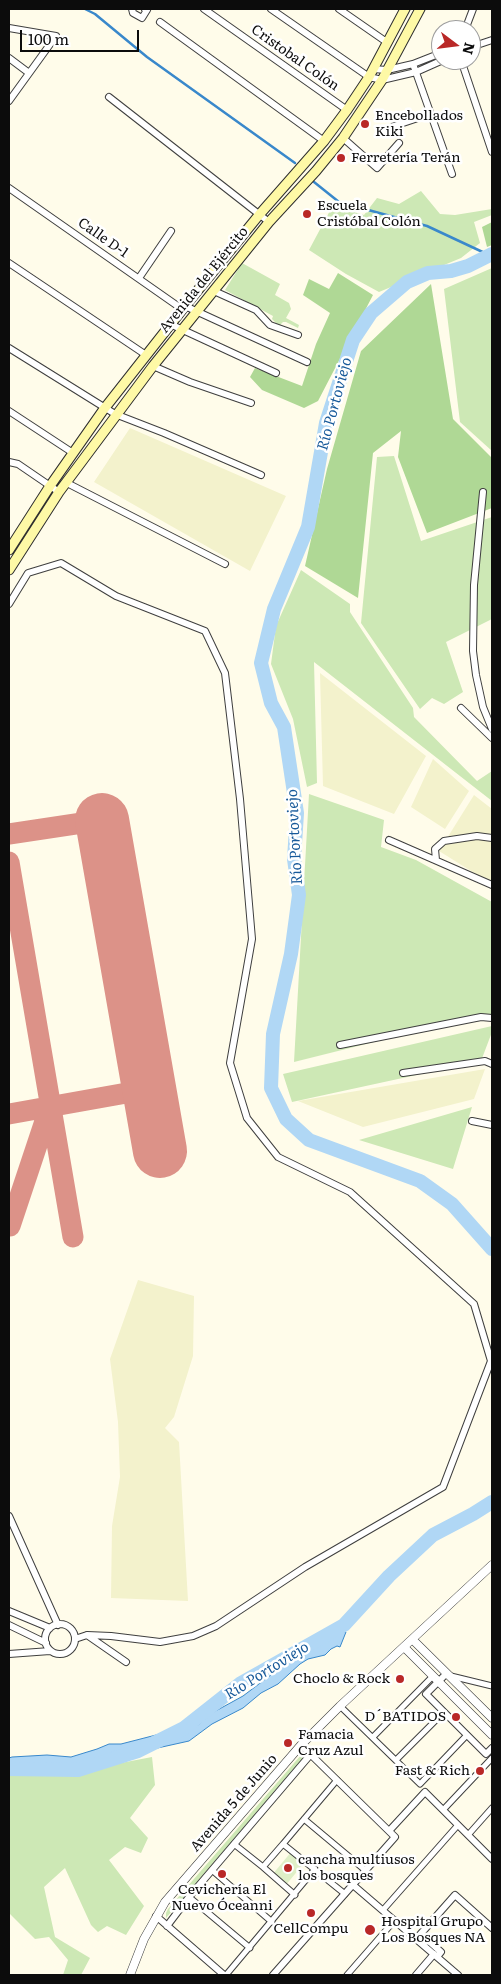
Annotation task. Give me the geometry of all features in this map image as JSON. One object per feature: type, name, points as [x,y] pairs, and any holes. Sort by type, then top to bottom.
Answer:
[{"type":"main road","name":"Avenida del Ejército","points":[[9,570],[59,492],[68,483],[115,414],[152,366],[269,222],[316,171],[343,138],[388,70],[420,9]]},
{"type":"main road","name":"Avenida del Ejército","points":[[9,550],[50,486],[104,409],[259,215],[324,142],[371,73],[388,43],[402,10]]},
{"type":"street","points":[[132,9],[133,13],[142,18],[147,10],[145,9]]},
{"type":"street","name":"Cristobal Colón","points":[[204,9],[347,110]]},
{"type":"street","points":[[271,9],[382,80],[416,72],[431,65]]},
{"type":"street","points":[[338,9],[388,43]]},
{"type":"street","points":[[160,22],[324,142]]},
{"type":"street","points":[[9,28],[56,36],[9,101]]},
{"type":"street","points":[[371,73],[413,64],[431,57]]},
{"type":"street","points":[[9,58],[29,73]]},
{"type":"street","points":[[413,64],[452,174]]},
{"type":"street","points":[[464,70],[492,152]]},
{"type":"street","points":[[109,97],[269,222]]},
{"type":"street","points":[[394,126],[430,114]]},
{"type":"street","points":[[343,138],[377,168],[399,143]]},
{"type":"street","name":"Calle D-1","points":[[9,188],[184,307],[197,311],[307,362]]},
{"type":"street","points":[[139,278],[171,231]]},
{"type":"street","points":[[9,263],[146,355]]},
{"type":"street","points":[[214,290],[256,310],[270,325],[298,335]]},
{"type":"street","points":[[170,324],[276,373]]},
{"type":"street","points":[[9,348],[104,409],[261,475]]},
{"type":"street","points":[[152,366],[190,382],[251,403]]},
{"type":"street","points":[[9,411],[73,453]]},
{"type":"street","points":[[9,462],[18,464],[59,492]]},
{"type":"street","points":[[68,483],[225,564]]},
{"type":"street","points":[[483,492],[474,585],[473,651],[483,707],[492,729]]},
{"type":"street","points":[[9,604],[28,572],[61,563],[116,596],[206,631],[225,673],[241,808],[252,939],[230,1063],[247,1118],[278,1157],[350,1192],[474,1304],[491,1361],[443,1486],[305,1567],[216,1626],[193,1636],[160,1642],[87,1635],[75,1639]]},
{"type":"street","points":[[460,708],[492,738]]},
{"type":"street","points":[[436,860],[435,849],[444,841],[477,836],[492,838]]},
{"type":"street","points":[[389,840],[492,885]]},
{"type":"street","points":[[340,1045],[481,1017],[492,1018]]},
{"type":"street","points":[[403,1073],[485,1062],[492,1064]]},
{"type":"street","points":[[472,1121],[492,1125]]},
{"type":"street","points":[[9,1516],[58,1625]]},
{"type":"street","name":"Avenida 5 de Junio","points":[[130,1975],[144,1939],[156,1916],[179,1885],[302,1745],[340,1706],[492,1565]]},
{"type":"street","points":[[9,1611],[50,1628]]},
{"type":"street","points":[[9,1625],[46,1643]]},
{"type":"street","points":[[9,1654],[50,1651],[64,1654],[72,1648],[75,1639],[68,1627],[58,1625],[50,1628],[46,1635],[46,1643],[50,1651]]},
{"type":"street","points":[[87,1635],[126,1662]]},
{"type":"street","points":[[412,1640],[492,1718]]},
{"type":"street","points":[[404,1647],[492,1735]]},
{"type":"street","points":[[372,1737],[436,1679],[447,1674],[492,1686]]},
{"type":"street","points":[[436,1679],[426,1694],[486,1754],[492,1748]]},
{"type":"street","points":[[340,1706],[420,1784],[467,1735]]},
{"type":"street","points":[[396,1760],[444,1712]]},
{"type":"street","points":[[273,1975],[395,1837],[302,1745]]},
{"type":"street","points":[[167,1926],[189,1897],[311,1754]]},
{"type":"street","points":[[443,1810],[492,1758]]},
{"type":"street","points":[[263,1867],[337,1780]]},
{"type":"street","points":[[390,1831],[425,1792],[492,1859]]},
{"type":"street","points":[[468,1835],[492,1808]]},
{"type":"street","points":[[304,1819],[366,1870]]},
{"type":"street","points":[[383,1910],[458,1825]]},
{"type":"street","points":[[234,1844],[295,1895]]},
{"type":"street","points":[[283,1844],[345,1894]]},
{"type":"street","points":[[156,1916],[225,1975],[250,1948],[315,1869]]},
{"type":"street","points":[[212,1870],[272,1922]]},
{"type":"street","points":[[353,1884],[395,1920],[419,1936],[436,1956],[458,1975]]},
{"type":"street","points":[[419,1936],[455,1895],[492,1928]]},
{"type":"street","points":[[189,1897],[250,1948]]},
{"type":"street","points":[[347,1975],[395,1920]]},
{"type":"street","points":[[416,1975],[436,1956]]},
{"type":"green space","points":[[421,191],[440,214],[455,215],[492,209],[492,215],[474,222],[480,243],[461,258],[379,292],[346,274],[309,250],[333,205],[364,215],[377,198],[399,204]]},
{"type":"green space","points":[[492,222],[492,245],[487,247],[482,227]]},
{"type":"green space","points":[[242,263],[280,284],[275,295],[289,303],[291,309],[286,318],[299,325],[298,328],[286,322],[279,326],[272,319],[273,316],[225,290]]},
{"type":"green space","points":[[492,268],[492,451],[460,422],[444,289]]},
{"type":"green space","points":[[338,273],[373,295],[318,401],[304,408],[262,390],[250,377],[255,368],[302,386],[316,344],[330,313],[303,295],[309,279],[329,289]]},
{"type":"green space","points":[[431,284],[453,419],[492,458],[492,508],[427,533],[398,457],[401,431],[373,453],[358,598],[305,566],[327,469],[361,351]]},
{"type":"green space","points":[[130,428],[286,496],[250,571],[94,482]]},
{"type":"green space","points":[[394,456],[421,541],[492,517],[492,619],[446,642],[463,692],[444,704],[432,698],[420,709],[361,623],[377,457]]},
{"type":"green space","points":[[301,570],[350,604],[350,612],[413,708],[414,717],[477,781],[492,771],[492,801],[314,662],[317,783],[307,787],[293,719],[271,664],[276,626]]},
{"type":"green space","points":[[320,673],[426,756],[394,814],[323,786]]},
{"type":"green space","points":[[433,759],[469,791],[445,829],[411,807]]},
{"type":"green space","points":[[309,794],[384,820],[381,847],[416,860],[492,902],[492,1016],[474,1017],[294,1062]]},
{"type":"green space","points":[[474,795],[492,809],[492,884],[439,851]]},
{"type":"green space","points":[[492,1026],[492,1032],[481,1061],[292,1102],[283,1074]]},
{"type":"green space","points":[[485,1069],[474,1099],[363,1127],[298,1101]]},
{"type":"green space","points":[[472,1107],[453,1169],[359,1140]]},
{"type":"green space","points":[[138,1280],[194,1296],[193,1356],[174,1417],[165,1428],[179,1442],[188,1601],[111,1598],[112,1526],[120,1477],[118,1422],[110,1359]]},
{"type":"green space","points":[[301,1755],[304,1758],[166,1918],[168,1909]]},
{"type":"green space","points":[[152,1757],[155,1785],[130,1818],[148,1838],[141,1853],[125,1847],[109,1860],[144,1906],[126,1935],[107,1926],[98,1932],[91,1925],[65,1868],[44,1887],[55,1937],[90,1958],[81,1975],[63,1975],[68,1960],[49,1937],[35,1939],[9,1913],[9,1775],[53,1776]]},
{"type":"green space","name":"cancha multiusos los bosques","points":[[292,1851],[305,1862],[285,1886],[272,1875]]},
{"type":"water","points":[[341,1631],[346,1632],[340,1647],[337,1646],[331,1649],[325,1655],[308,1659],[278,1684],[261,1693],[243,1708],[212,1724],[189,1741],[153,1749],[137,1749],[70,1767],[51,1766],[41,1772],[17,1767],[9,1768],[9,1758],[12,1757],[47,1755],[71,1757],[109,1744],[121,1744],[184,1730],[198,1725],[212,1713],[243,1696],[296,1656]]},
{"type":"waterway","points":[[85,9],[95,14],[147,57],[295,163]]},
{"type":"waterway","points":[[314,182],[339,202],[427,226],[489,255]]},
{"type":"waterway","name":"Río Portoviejo","points":[[492,254],[468,266],[451,271],[428,273],[407,282],[371,313],[353,340],[326,423],[308,527],[274,609],[261,663],[271,703],[284,727],[297,813],[294,859],[299,895],[291,954],[273,1034],[271,1088],[286,1119],[309,1140],[420,1181],[452,1204],[492,1249]]},
{"type":"waterway","name":"Río Portoviejo","points":[[9,1769],[78,1770],[138,1751],[184,1728],[241,1683],[344,1625],[389,1576],[433,1535],[492,1502]]},
{"type":"taxiway","points":[[9,834],[102,820]]},
{"type":"taxiway","points":[[9,862],[73,1237]]},
{"type":"taxiway","points":[[9,1114],[149,1089]]},
{"type":"taxiway","points":[[10,1226],[49,1109]]},
{"type":"runway","points":[[102,820],[160,1151]]},
{"type":"place","name":"Encebollados Kiki","points":[[365,124]]},
{"type":"place","name":"Ferretería Terán","points":[[341,158]]},
{"type":"place","name":"Escuela Cristóbal Colón","points":[[307,214]]},
{"type":"place","name":"Choclo & Rock","points":[[400,1679]]},
{"type":"place","name":"D´BATIDOS","points":[[456,1717]]},
{"type":"place","name":"Famacia Cruz Azul","points":[[288,1743]]},
{"type":"place","name":"Fast & Rich","points":[[480,1771]]},
{"type":"place","name":"cancha multiusos los bosques","points":[[288,1868]]},
{"type":"place","name":"Cevichería El Nuevo Óceanni","points":[[222,1874]]},
{"type":"place","name":"CellCompu","points":[[311,1913]]},
{"type":"place","name":"Hospital Grupo Los Bosques NA","points":[[370,1930]]}]
